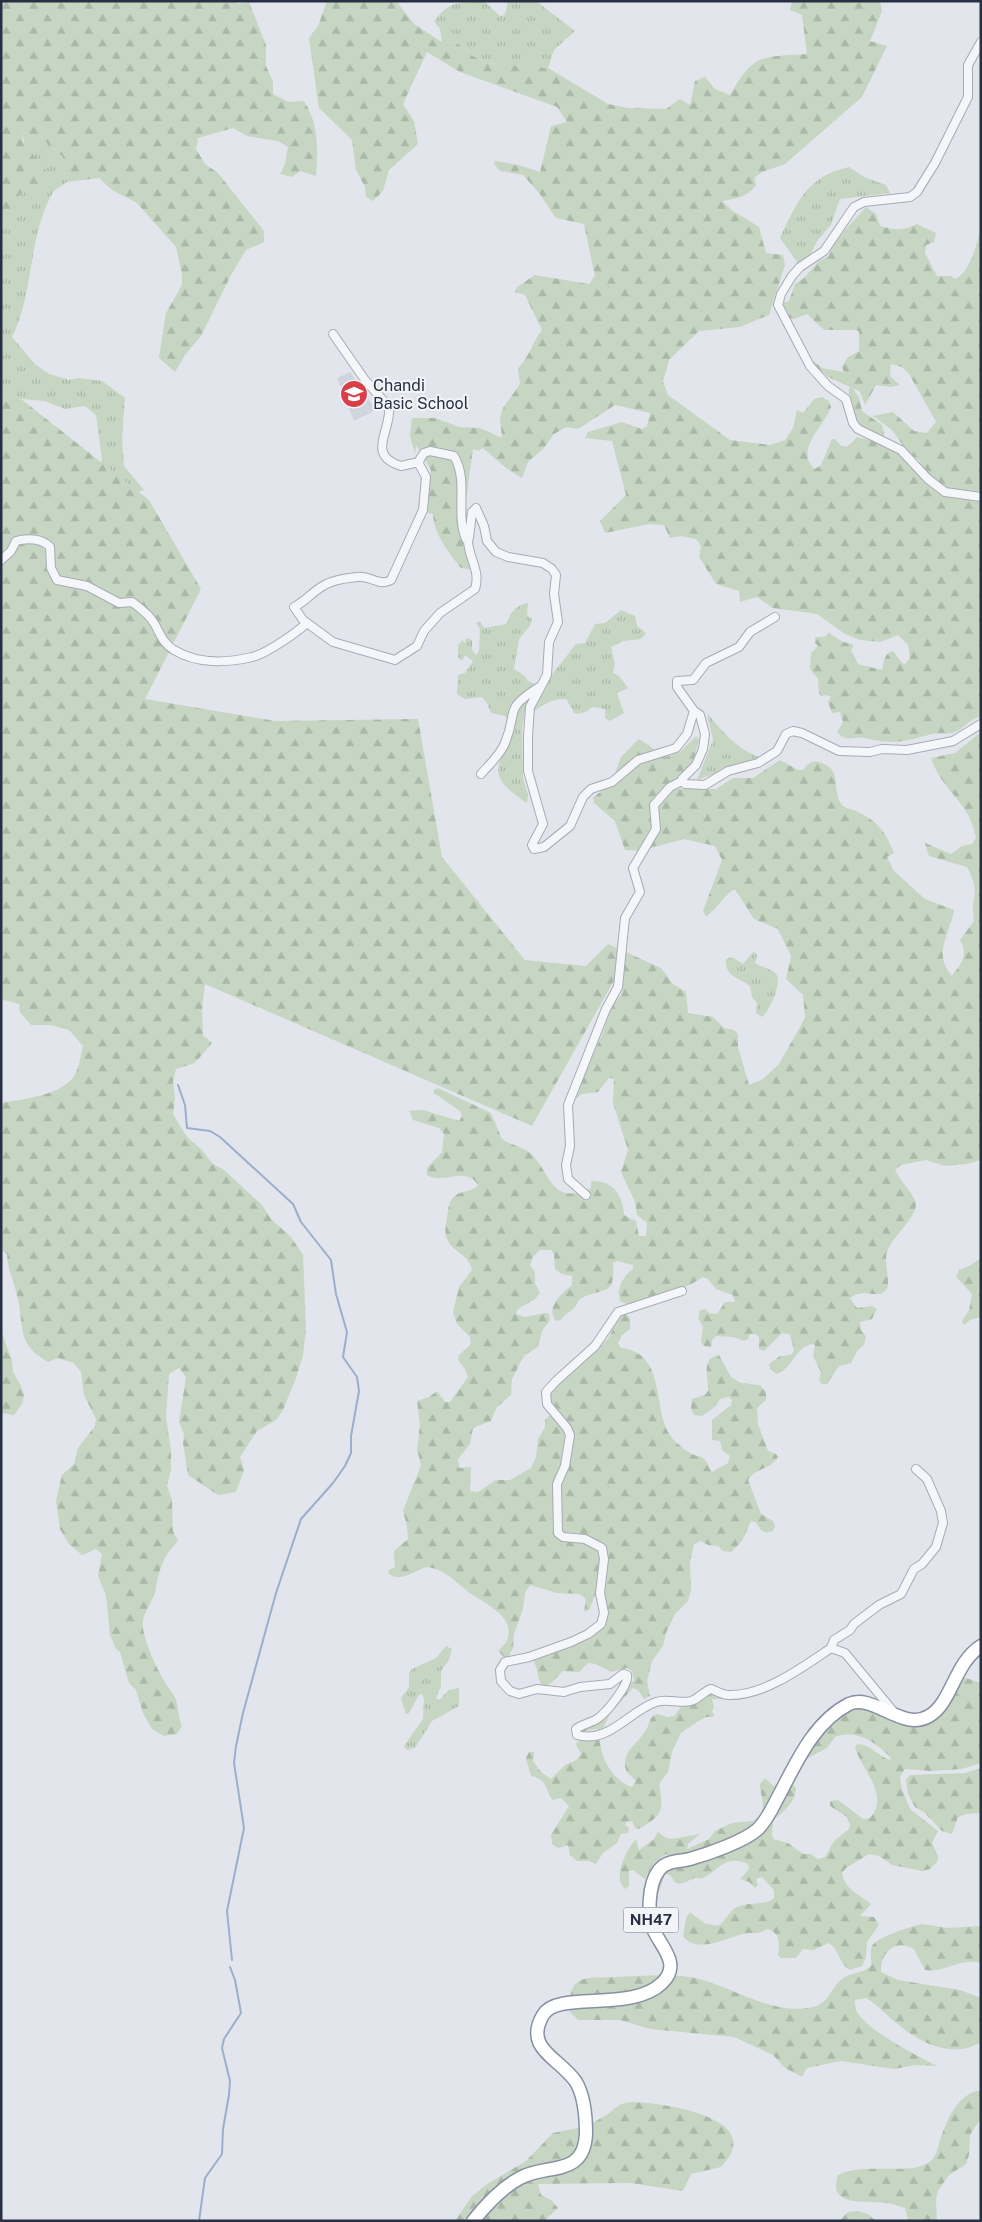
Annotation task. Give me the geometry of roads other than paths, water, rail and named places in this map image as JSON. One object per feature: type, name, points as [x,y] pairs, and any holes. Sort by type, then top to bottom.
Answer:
[{"type":"highway","name":"NH47","points":[[472,2221],[498,2194],[521,2177],[533,2172],[562,2168],[581,2154],[586,2131],[580,2090],[568,2072],[541,2047],[537,2038],[537,2029],[545,2012],[556,2004],[607,2002],[634,1997],[653,1990],[666,1979],[670,1968],[670,1958],[654,1930],[650,1914],[653,1884],[660,1868],[668,1863],[701,1855],[755,1832],[767,1818],[808,1741],[849,1704],[869,1704],[894,1714],[918,1719],[932,1714],[943,1700],[963,1663],[981,1646]]},
{"type":"street","points":[[981,42],[968,65],[968,97],[935,163],[915,194],[907,198],[864,202],[854,207],[824,251],[800,267],[792,276],[781,294],[778,305],[810,366],[828,386],[846,399],[853,423],[858,429],[901,450],[928,479],[945,492],[981,497]]},
{"type":"street","points":[[333,334],[365,380],[389,407],[381,444],[386,456],[392,462],[401,466],[419,462]]},
{"type":"street","points":[[468,540],[465,538],[460,512],[461,476],[456,458],[452,454],[430,451],[422,455],[419,462],[426,477],[423,510],[392,579],[376,582],[373,578],[359,576],[322,586],[294,607],[307,623],[338,644],[365,650],[389,659],[399,659],[417,646],[424,631],[440,613],[475,589],[477,572],[470,554],[468,540],[472,512],[476,508],[484,526],[487,541],[496,552],[508,557],[536,560],[546,564],[554,572],[558,619],[550,642],[546,675],[530,707],[528,771],[543,824],[532,846],[534,849],[544,847],[570,826],[583,797],[590,789],[612,782],[638,760],[676,748],[687,734],[694,711]]},
{"type":"street","points":[[1,560],[11,550],[16,541],[25,538],[47,543],[50,547],[51,568],[56,580],[87,586],[119,603],[132,602],[146,613],[161,638],[174,650],[205,662],[254,657],[294,634],[307,623]]},
{"type":"street","points":[[586,1195],[568,1179],[567,1175],[566,1165],[570,1146],[568,1105],[606,1010],[618,987],[625,918],[640,892],[633,868],[656,829],[654,805],[670,787],[682,781],[683,777],[696,765],[704,744],[702,720],[698,712],[694,711],[677,687],[678,681],[692,680],[706,663],[739,647],[750,632],[775,617]]},
{"type":"street","points":[[482,774],[503,748],[513,707],[541,685]]},
{"type":"street","points":[[682,781],[688,785],[705,785],[728,772],[758,763],[777,752],[786,734],[792,731],[802,733],[839,752],[870,752],[882,749],[907,750],[953,741],[981,724]]},
{"type":"street","points":[[682,1291],[618,1312],[595,1346],[546,1392],[547,1404],[567,1428],[570,1435],[565,1466],[557,1484],[558,1533],[563,1537],[585,1539],[602,1548],[604,1559],[600,1594],[604,1615],[599,1626],[581,1638],[528,1657],[505,1662],[500,1670],[501,1681],[506,1688],[516,1693],[542,1689],[561,1693],[580,1687],[610,1684],[624,1674],[627,1674],[628,1678],[624,1687],[604,1713],[595,1720],[577,1728],[576,1734],[581,1736],[607,1732],[645,1707],[663,1700],[691,1701],[711,1689],[722,1694],[736,1695],[771,1684],[831,1648],[834,1640],[850,1630],[854,1624],[879,1605],[901,1594],[914,1569],[936,1547],[943,1523],[942,1511],[927,1479],[916,1469]]},
{"type":"street","points":[[831,1648],[845,1653],[894,1714]]},
{"type":"waterway","points":[[178,1085],[185,1105],[187,1128],[210,1131],[220,1137],[293,1204],[301,1222],[331,1260],[336,1294],[347,1332],[343,1357],[357,1377],[359,1391],[351,1436],[351,1453],[345,1466],[333,1483],[301,1519],[276,1593],[243,1713],[234,1763],[244,1828],[227,1911],[232,1960]]},
{"type":"waterway","points":[[199,2221],[205,2178],[222,2154],[223,2129],[230,2081],[222,2048],[224,2039],[241,2013],[235,1980],[230,1967]]},
{"type":"place","name":"Chandi Basic School","points":[[354,394]]}]
